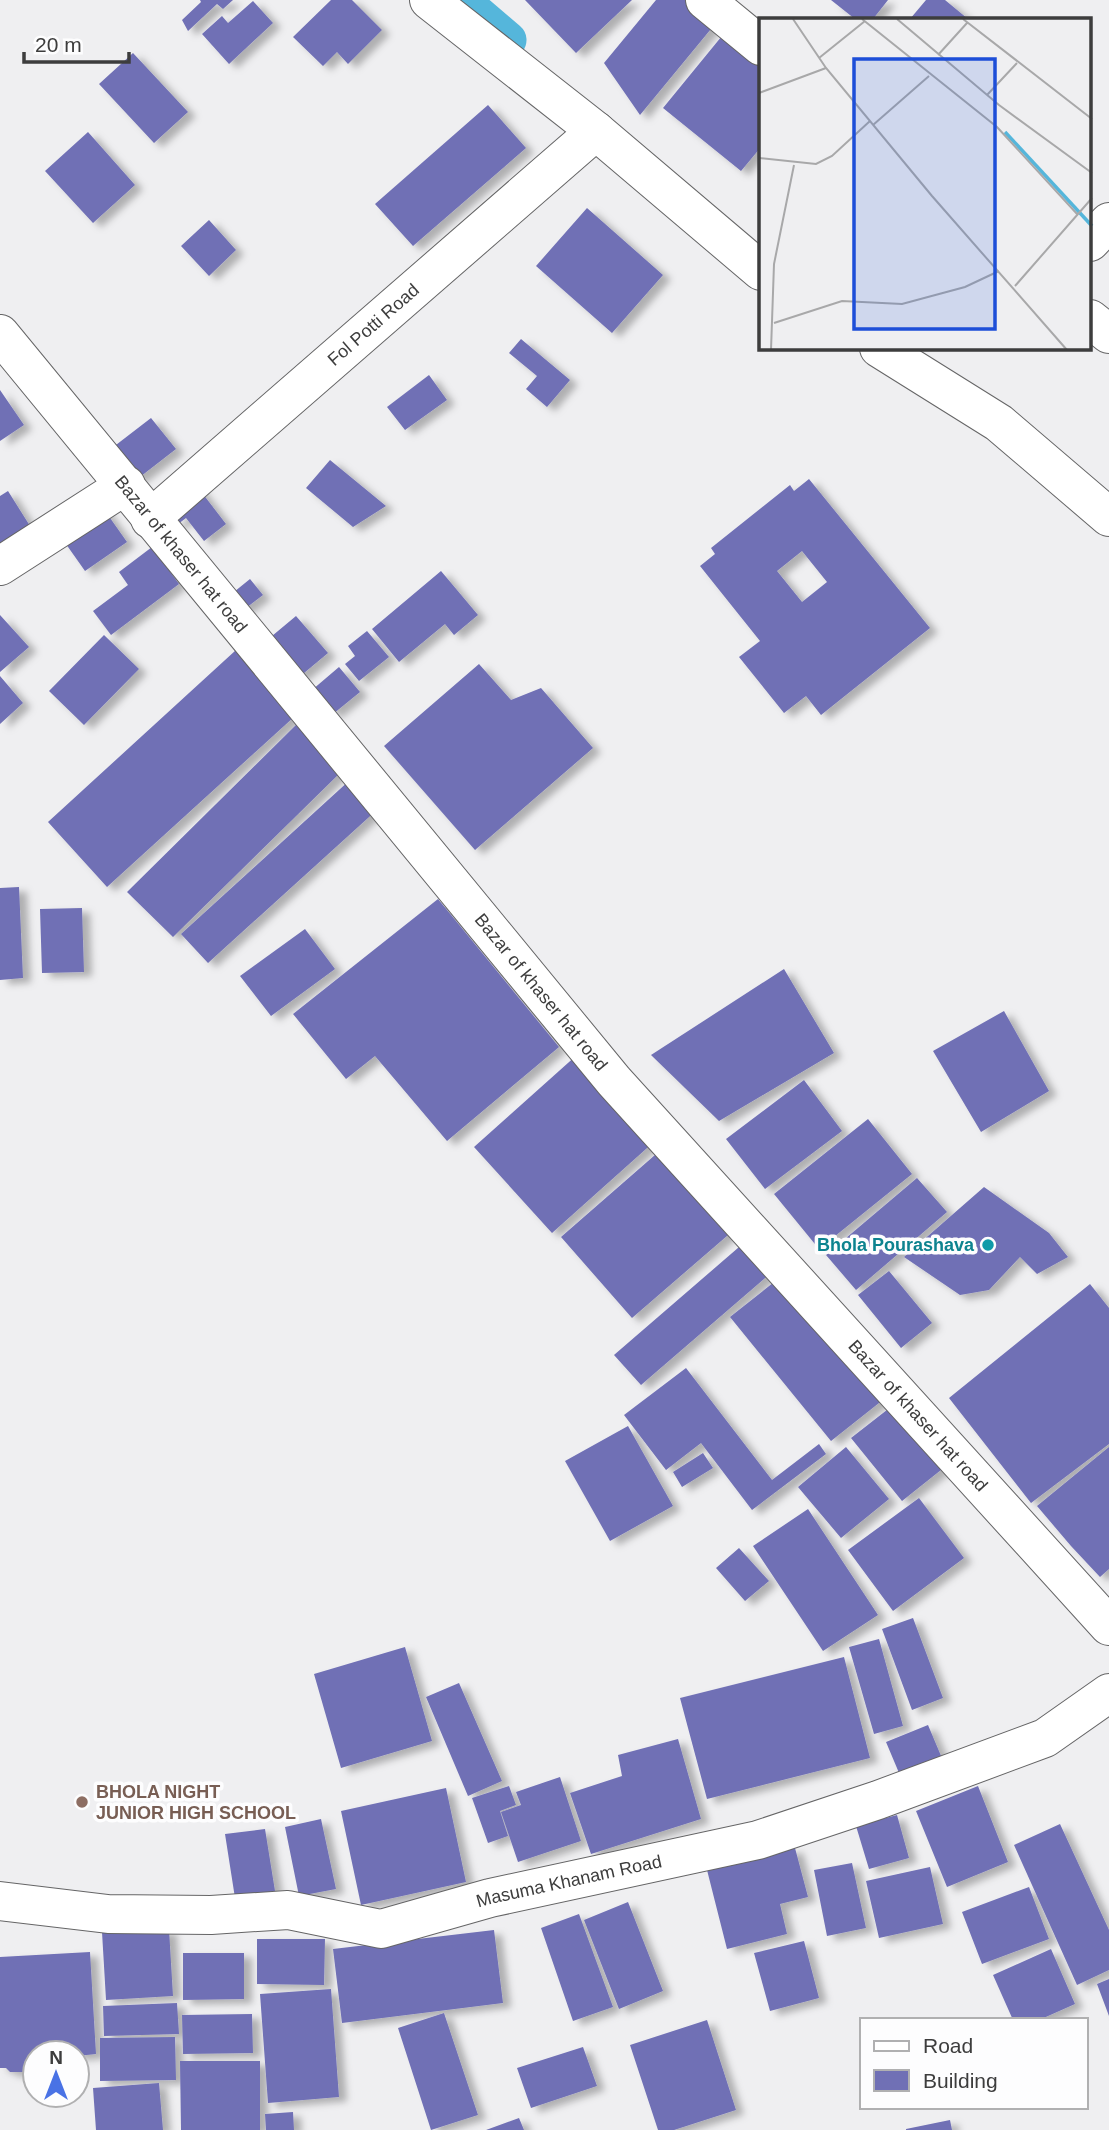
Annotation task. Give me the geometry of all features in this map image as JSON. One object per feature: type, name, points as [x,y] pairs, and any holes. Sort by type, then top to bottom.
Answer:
[{"type":"street","points":[[429,0],[596,131],[759,269]]},
{"type":"street","points":[[705,0],[759,44]]},
{"type":"street","name":"Fol Potti Road","points":[[150,519],[596,131]]},
{"type":"street","points":[[1092,240],[1109,222]]},
{"type":"street","points":[[1092,320],[1109,334]]},
{"type":"street","name":"Bazar of khaser hat road","points":[[0,334],[614,1081],[1109,1626]]},
{"type":"street","points":[[882,350],[999,423],[1109,516]]},
{"type":"street","points":[[0,566],[126,485]]},
{"type":"street","name":"Masuma Khanam Road","points":[[0,1901],[108,1914],[211,1915],[288,1910],[381,1929],[491,1898],[758,1840],[878,1800],[1045,1738],[1109,1693]]},
{"type":"building","points":[[200,0],[233,0],[223,9],[217,4],[188,31],[182,20]]},
{"type":"building","points":[[331,0],[352,0],[382,30],[348,64],[337,52],[323,66],[293,37]]},
{"type":"building","points":[[525,0],[632,0],[576,53]]},
{"type":"building","points":[[656,0],[685,0],[715,24],[640,115],[604,63]]},
{"type":"building","points":[[831,0],[888,0],[874,18],[854,18]]},
{"type":"building","points":[[926,0],[945,0],[967,18],[911,18]]},
{"type":"building","points":[[253,1],[273,23],[229,64],[202,34],[222,16],[228,23]]},
{"type":"building","points":[[726,31],[759,58],[759,149],[741,171],[663,108]]},
{"type":"building","points":[[133,53],[188,112],[154,143],[99,84]]},
{"type":"building","points":[[488,105],[526,148],[413,246],[375,204]]},
{"type":"building","points":[[88,132],[135,185],[93,223],[45,171]]},
{"type":"building","points":[[587,208],[663,275],[612,333],[536,266]]},
{"type":"building","points":[[209,220],[236,250],[209,276],[181,246]]},
{"type":"building","points":[[521,339],[570,380],[547,407],[526,389],[537,376],[509,353]]},
{"type":"building","points":[[429,375],[447,400],[405,430],[387,407]]},
{"type":"building","points":[[0,390],[24,425],[0,441]]},
{"type":"building","points":[[151,418],[176,449],[136,480],[112,448]]},
{"type":"building","points":[[330,460],[386,506],[353,527],[306,488]]},
{"type":"building","points":[[809,479],[930,628],[821,715],[806,696],[784,713],[739,657],[760,641],[700,566],[715,554],[711,548],[790,485],[794,491]],"holes":[[[802,551],[827,582],[802,602],[777,571]]]},
{"type":"building","points":[[196,485],[226,524],[204,541],[186,518],[169,531]]},
{"type":"building","points":[[8,491],[30,526],[0,545],[0,496]]},
{"type":"building","points":[[103,508],[127,542],[85,571],[61,537]]},
{"type":"building","points":[[152,547],[179,584],[111,635],[93,611],[128,585],[119,572]]},
{"type":"building","points":[[441,571],[478,615],[454,635],[445,624],[399,662],[372,629]]},
{"type":"building","points":[[250,579],[263,595],[242,611],[229,596]]},
{"type":"building","points":[[0,615],[29,647],[0,672]]},
{"type":"building","points":[[296,616],[328,653],[298,678],[266,641]]},
{"type":"building","points":[[367,631],[389,657],[359,681],[345,664],[355,656],[348,646]]},
{"type":"building","points":[[104,635],[139,669],[84,725],[49,691]]},
{"type":"building","points":[[236,650],[295,716],[107,887],[48,822]]},
{"type":"building","points":[[479,664],[511,700],[541,688],[593,748],[475,850],[384,746]]},
{"type":"building","points":[[339,667],[360,692],[333,714],[312,690]]},
{"type":"building","points":[[0,676],[23,703],[0,724]]},
{"type":"building","points":[[297,724],[343,770],[173,937],[127,892]]},
{"type":"building","points":[[351,779],[379,808],[208,963],[181,934]]},
{"type":"building","points":[[19,887],[23,978],[0,980],[0,888]]},
{"type":"building","points":[[438,899],[559,1047],[447,1141],[375,1056],[346,1079],[293,1014]]},
{"type":"building","points":[[82,908],[84,972],[42,973],[40,909]]},
{"type":"building","points":[[305,929],[335,969],[271,1016],[240,976]]},
{"type":"building","points":[[784,969],[834,1053],[719,1121],[651,1055]]},
{"type":"building","points":[[1004,1011],[1049,1091],[981,1132],[933,1051]]},
{"type":"building","points":[[578,1054],[656,1140],[552,1233],[474,1147]]},
{"type":"building","points":[[804,1080],[842,1131],[765,1189],[726,1139]]},
{"type":"building","points":[[868,1119],[912,1174],[819,1249],[774,1194]]},
{"type":"building","points":[[663,1148],[735,1229],[632,1318],[561,1237]]},
{"type":"building","points":[[917,1178],[947,1212],[856,1290],[826,1255]]},
{"type":"building","name":"Bhola Pourashava","points":[[984,1187],[1049,1233],[1068,1257],[1037,1274],[1020,1257],[989,1290],[960,1295],[904,1257]]},
{"type":"building","points":[[746,1241],[772,1272],[641,1385],[614,1355]]},
{"type":"building","points":[[889,1271],[932,1323],[901,1348],[858,1295]]},
{"type":"building","points":[[783,1275],[884,1399],[831,1441],[730,1317]]},
{"type":"building","points":[[1090,1284],[1109,1308],[1109,1444],[1031,1503],[949,1398]]},
{"type":"building","points":[[686,1368],[772,1480],[819,1444],[826,1454],[752,1510],[701,1443],[666,1470],[624,1415]]},
{"type":"building","points":[[901,1399],[951,1462],[902,1501],[851,1438]]},
{"type":"building","points":[[628,1426],[673,1506],[610,1541],[565,1461]]},
{"type":"building","points":[[846,1447],[889,1499],[841,1538],[798,1487]]},
{"type":"building","points":[[1109,1447],[1109,1569],[1100,1577],[1037,1506]]},
{"type":"building","points":[[703,1453],[713,1468],[682,1487],[673,1472]]},
{"type":"building","points":[[919,1498],[964,1558],[893,1611],[848,1550]]},
{"type":"building","points":[[808,1509],[878,1615],[823,1651],[753,1546]]},
{"type":"building","points":[[739,1548],[769,1581],[745,1601],[716,1568]]},
{"type":"building","points":[[913,1618],[943,1698],[912,1710],[882,1629]]},
{"type":"building","points":[[879,1639],[903,1726],[874,1734],[849,1647]]},
{"type":"building","points":[[405,1647],[432,1741],[341,1768],[314,1674]]},
{"type":"building","points":[[844,1657],[870,1758],[707,1799],[680,1698]]},
{"type":"building","points":[[459,1683],[502,1781],[468,1796],[426,1697]]},
{"type":"building","points":[[928,1725],[944,1763],[902,1780],[886,1742]]},
{"type":"building","points":[[678,1739],[701,1819],[591,1854],[570,1793],[622,1776],[618,1755]]},
{"type":"building","points":[[560,1777],[581,1841],[518,1862],[501,1812],[521,1805],[516,1792]]},
{"type":"building","points":[[509,1786],[516,1805],[500,1811],[508,1836],[488,1843],[472,1798]]},
{"type":"building","points":[[978,1786],[1008,1862],[947,1887],[916,1811]]},
{"type":"building","points":[[446,1788],[466,1882],[361,1905],[341,1811]]},
{"type":"building","points":[[897,1815],[909,1858],[869,1869],[856,1826]]},
{"type":"building","points":[[321,1819],[336,1889],[299,1896],[285,1827]]},
{"type":"building","points":[[1060,1824],[1109,1930],[1109,1970],[1077,1985],[1014,1845]]},
{"type":"building","points":[[265,1829],[275,1891],[235,1898],[225,1834]]},
{"type":"building","points":[[795,1848],[808,1897],[780,1904],[787,1934],[727,1949],[707,1870]]},
{"type":"building","points":[[852,1863],[866,1928],[827,1936],[814,1870]]},
{"type":"building","points":[[930,1867],[943,1924],[879,1938],[866,1881]]},
{"type":"building","points":[[1029,1887],[1049,1939],[982,1964],[962,1912]]},
{"type":"building","points":[[628,1902],[663,1991],[619,2009],[584,1920]]},
{"type":"building","points":[[579,1914],[613,2007],[573,2021],[541,1928]]},
{"type":"building","points":[[169,1929],[173,1996],[106,2000],[102,1932]]},
{"type":"building","points":[[494,1930],[503,2003],[342,2023],[333,1949]]},
{"type":"building","points":[[257,1939],[325,1939],[324,1985],[257,1984]]},
{"type":"building","points":[[804,1941],[819,1998],[770,2011],[754,1953]]},
{"type":"building","points":[[1051,1949],[1075,2004],[1044,2018],[1012,2018],[993,1975]]},
{"type":"building","points":[[90,1952],[96,2054],[91,2055],[91,2039],[21,2039],[21,2072],[0,2068],[0,1957]]},
{"type":"building","points":[[183,1953],[244,1953],[244,1999],[183,2000]]},
{"type":"building","points":[[1109,1979],[1109,2016],[1097,1984]]},
{"type":"building","points":[[331,1989],[339,2097],[268,2103],[260,1994]]},
{"type":"building","points":[[177,2003],[179,2034],[104,2036],[103,2006]]},
{"type":"building","points":[[444,2013],[478,2115],[431,2130],[398,2028]]},
{"type":"building","points":[[252,2014],[253,2053],[183,2054],[182,2015]]},
{"type":"building","points":[[707,2020],[736,2110],[674,2130],[658,2130],[630,2045]]},
{"type":"building","points":[[175,2037],[176,2080],[100,2081],[100,2038]]},
{"type":"building","points":[[583,2047],[597,2086],[531,2108],[517,2068]]},
{"type":"building","points":[[180,2061],[260,2061],[260,2130],[181,2130]]},
{"type":"building","points":[[159,2083],[163,2130],[96,2130],[93,2088]]},
{"type":"building","points":[[293,2112],[294,2130],[266,2130],[265,2114]]},
{"type":"building","points":[[519,2118],[524,2130],[486,2130]]},
{"type":"building","points":[[950,2120],[952,2130],[906,2130],[906,2129]]},
{"type":"waterway","points":[[461,0],[508,40]]},
{"type":"place","name":"Bhola Pourashava","points":[[988,1245]]},
{"type":"place","name":"BHOLA NIGHT JUNIOR HIGH SCHOOL","points":[[82,1802]]}]
